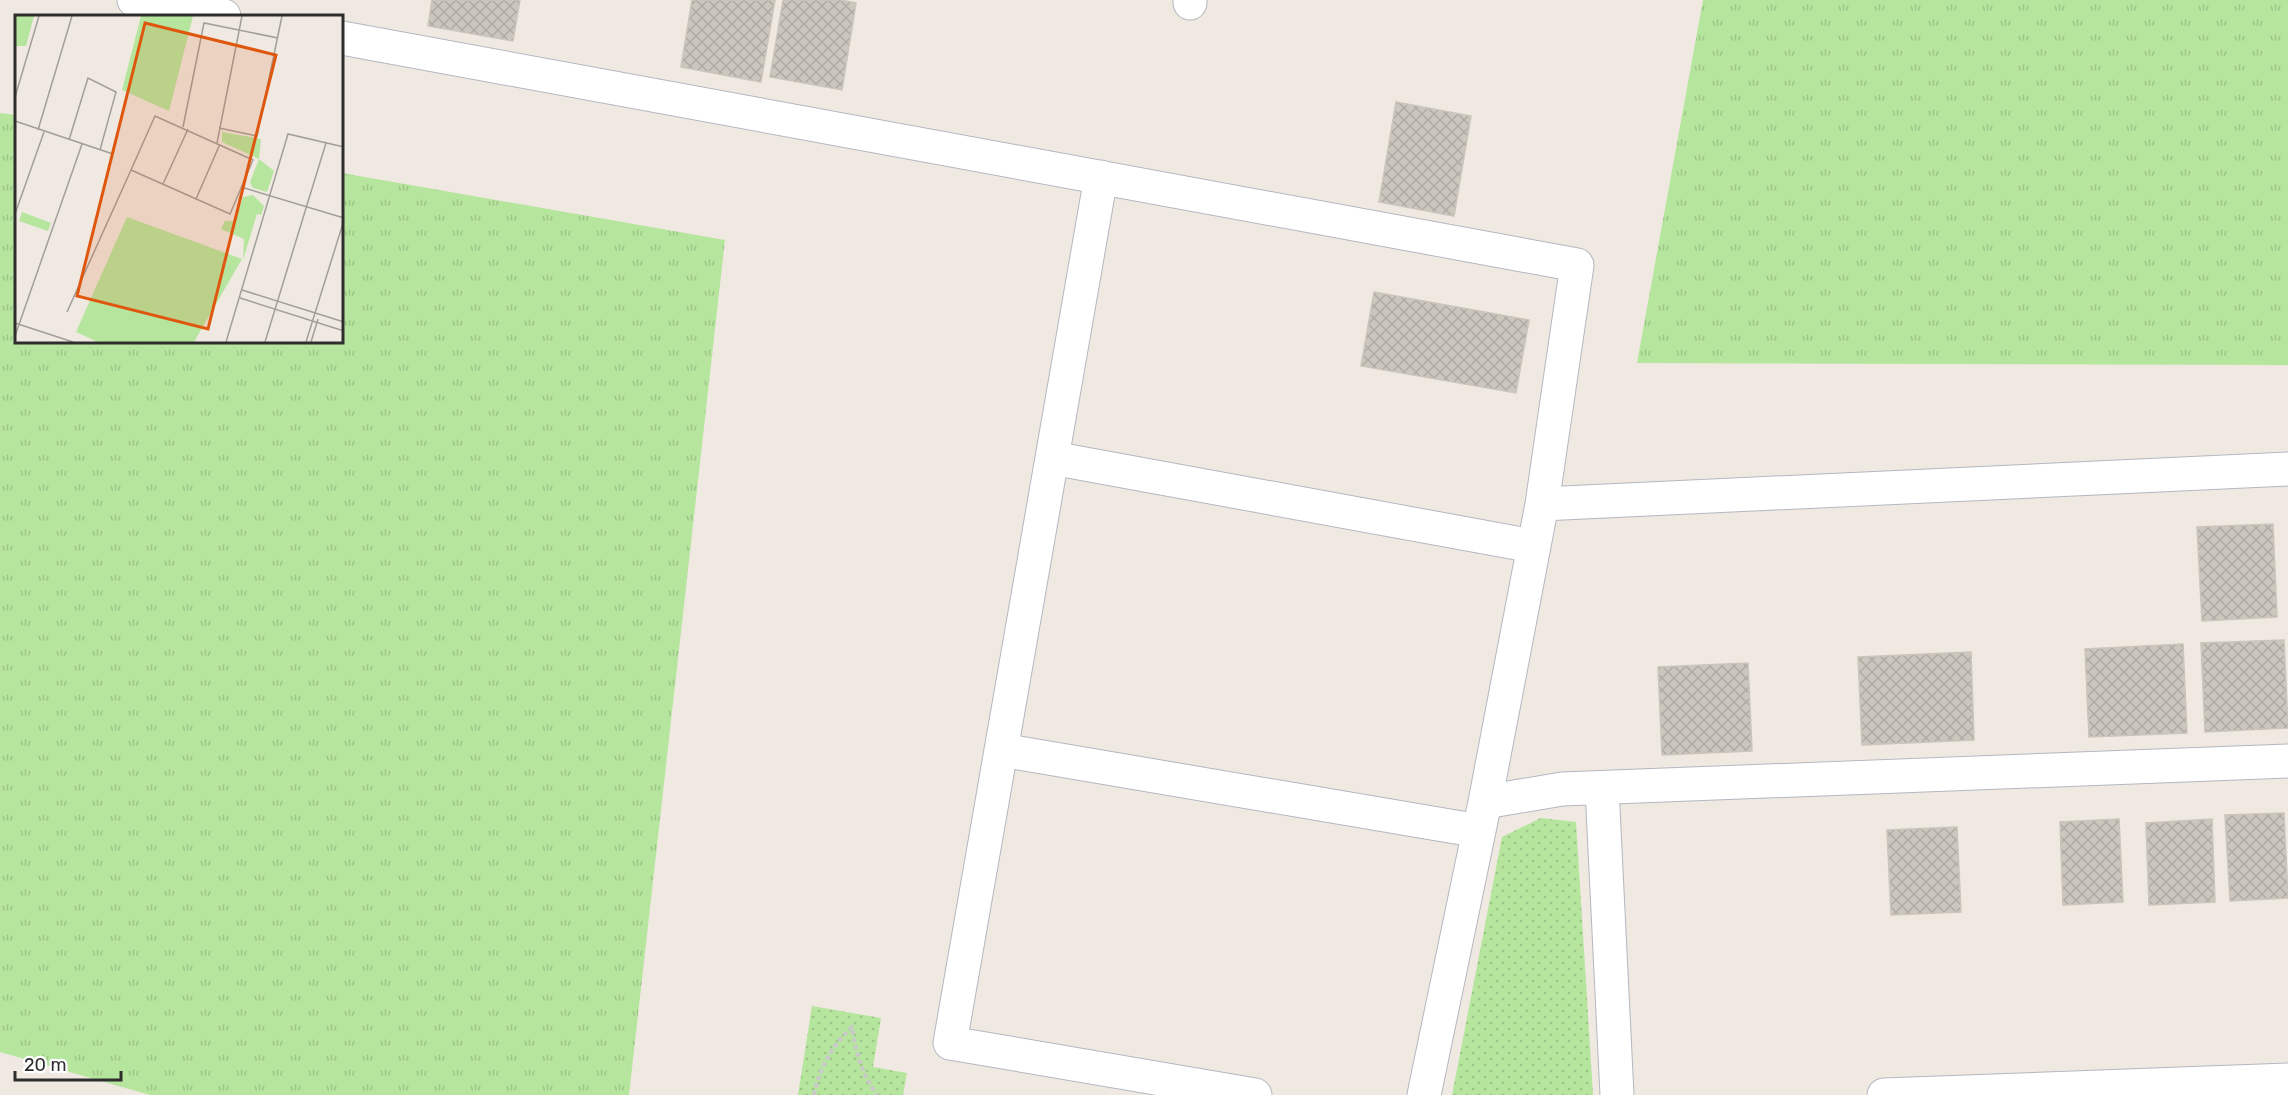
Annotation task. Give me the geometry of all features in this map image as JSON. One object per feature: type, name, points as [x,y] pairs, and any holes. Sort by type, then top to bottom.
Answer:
[{"type":"street","points":[[134,0],[218,15]]},
{"type":"street","points":[[344,38],[1577,265],[1542,504],[1482,816],[1424,1095]]},
{"type":"street","points":[[1101,177],[950,1043],[1182,1089],[1255,1095]]},
{"type":"street","points":[[1052,458],[1533,546]]},
{"type":"street","points":[[1542,504],[2288,469]]},
{"type":"street","points":[[1001,750],[1482,816],[1562,789],[2288,761]]},
{"type":"street","points":[[1602,788],[1617,1095]]},
{"type":"street","points":[[1884,1095],[2288,1080]]},
{"type":"path","points":[[814,1095],[825,1059],[836,1042],[852,1028],[856,1054],[866,1079],[877,1095]]},
{"type":"green space","points":[[1703,0],[2288,0],[2288,365],[1637,363]]},
{"type":"green space","points":[[0,113],[15,115],[15,344],[344,344],[344,173],[725,240],[629,1095],[150,1095],[0,1052]]},
{"type":"green space","points":[[1541,818],[1576,822],[1593,1095],[1452,1095],[1502,837]]},
{"type":"green space","points":[[812,1006],[881,1018],[873,1067],[907,1073],[903,1095],[798,1095]]},
{"type":"building","points":[[432,0],[520,0],[513,41],[428,26]]},
{"type":"building","points":[[692,0],[775,0],[761,82],[681,67]]},
{"type":"building","points":[[783,0],[841,0],[856,3],[842,90],[770,77]]},
{"type":"building","points":[[1396,102],[1471,116],[1454,216],[1379,202]]},
{"type":"building","points":[[1374,292],[1529,320],[1516,393],[1361,366]]},
{"type":"building","points":[[2273,524],[2277,617],[2202,621],[2197,527]]},
{"type":"building","points":[[2284,640],[2288,728],[2205,732],[2201,643]]},
{"type":"building","points":[[2183,644],[2187,733],[2089,737],[2085,649]]},
{"type":"building","points":[[1971,652],[1974,740],[1862,745],[1858,657]]},
{"type":"building","points":[[1748,663],[1752,751],[1662,755],[1658,667]]},
{"type":"building","points":[[2284,813],[2288,898],[2230,901],[2225,815]]},
{"type":"building","points":[[2119,819],[2123,902],[2063,905],[2060,822]]},
{"type":"building","points":[[2212,819],[2215,902],[2149,905],[2146,823]]},
{"type":"building","points":[[1957,827],[1961,912],[1891,915],[1887,830]]}]
